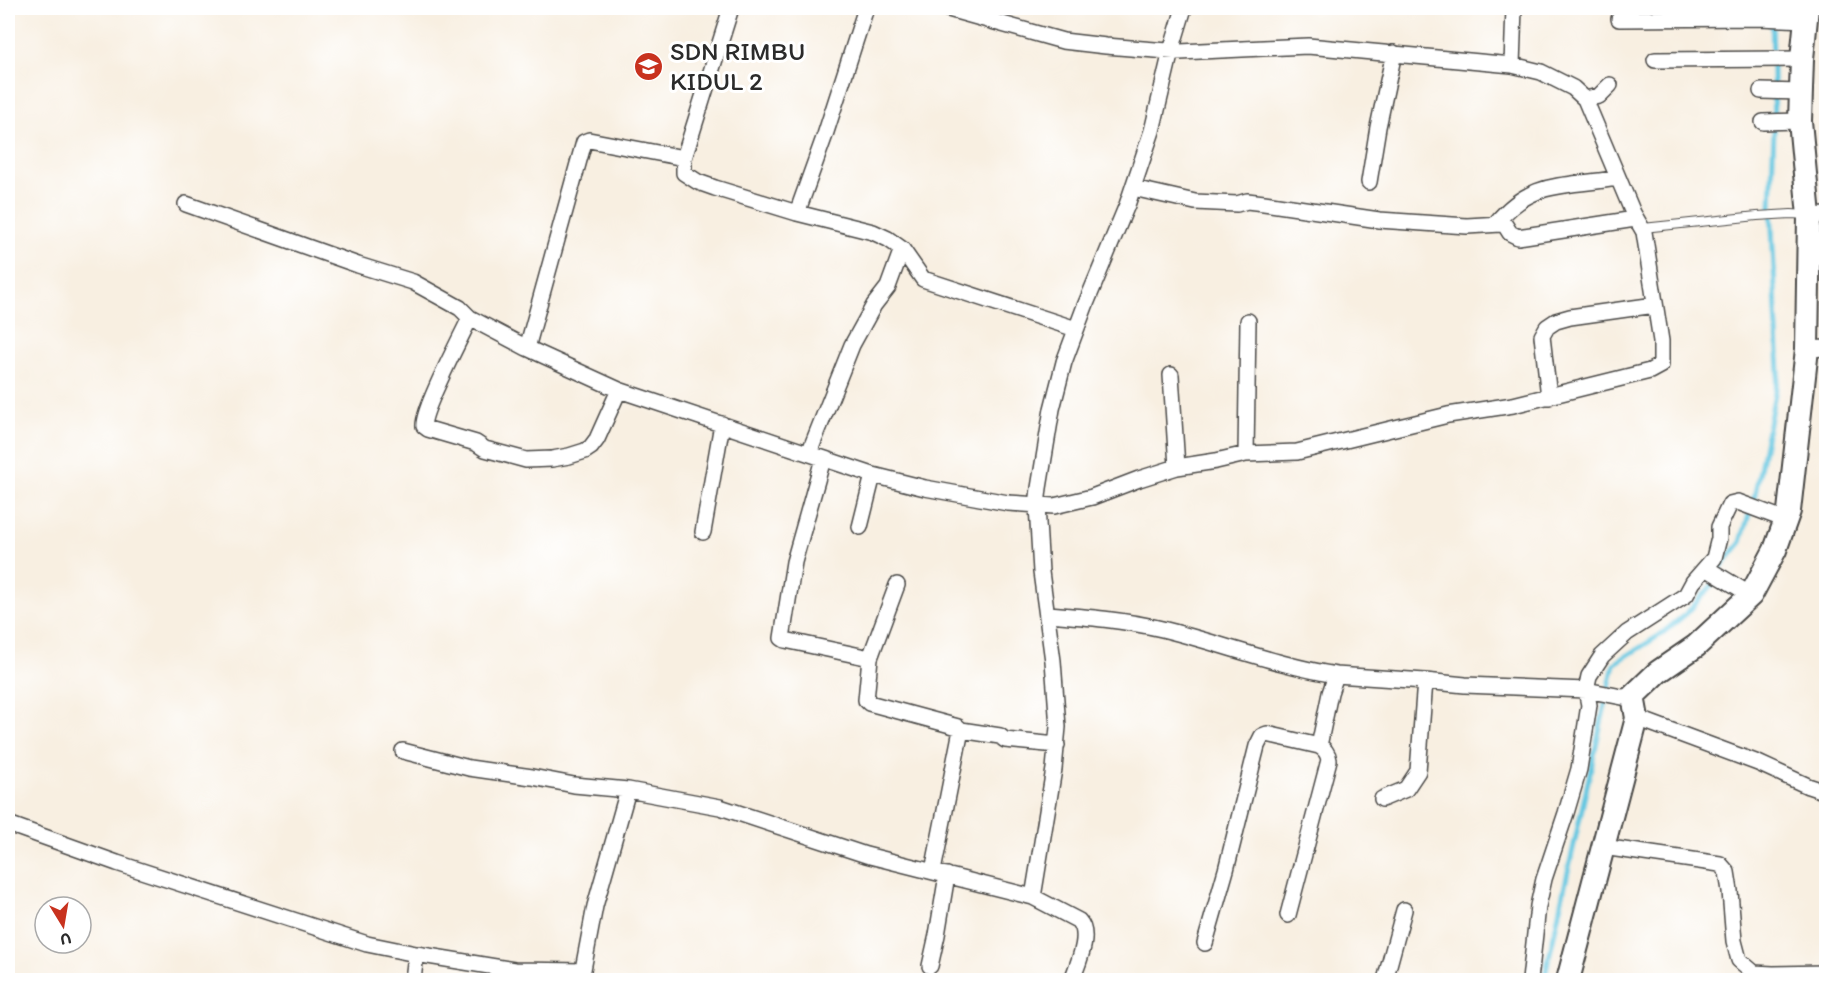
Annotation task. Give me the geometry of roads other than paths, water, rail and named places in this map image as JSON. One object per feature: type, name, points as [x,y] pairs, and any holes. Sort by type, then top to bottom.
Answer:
[{"type":"main road","points":[[1568,981],[1637,718],[1627,697],[1696,646],[1747,592],[1775,550],[1781,518],[1789,511],[1817,348],[1809,215],[1791,121],[1795,92],[1792,59],[1799,15]]},
{"type":"street","points":[[730,8],[684,158],[684,173],[698,182],[797,213],[873,231],[902,249],[923,279],[1076,329]]},
{"type":"street","points":[[797,213],[866,8]]},
{"type":"street","points":[[186,204],[358,266],[413,282],[460,308],[470,318],[527,348],[619,390],[873,475],[925,488],[1008,503],[1054,506],[1092,497],[1177,466],[1246,454],[1297,452],[1448,415],[1549,397],[1650,371],[1661,365],[1661,340],[1639,224],[1617,178],[1585,99],[1573,88],[1541,72],[1512,65],[1308,46],[1171,51],[1106,46],[1063,41],[945,8]]},
{"type":"street","points":[[1033,897],[1057,745],[1058,718],[1048,614],[1041,572],[1037,506],[1053,409],[1064,363],[1076,329],[1133,188],[1152,131],[1184,8]]},
{"type":"street","points":[[1512,65],[1514,8]]},
{"type":"street","points":[[1619,19],[1760,18],[1799,15]]},
{"type":"street","points":[[1369,182],[1394,53]]},
{"type":"street","points":[[1655,60],[1792,59]]},
{"type":"street","points":[[1585,99],[1599,96],[1610,85]]},
{"type":"street","points":[[1766,91],[1795,92]]},
{"type":"street","points":[[1765,122],[1791,121]]},
{"type":"street","points":[[527,348],[584,142],[589,140],[684,158]]},
{"type":"street","points":[[1496,224],[1506,212],[1531,193],[1565,184],[1617,178]]},
{"type":"street","points":[[1133,188],[1195,202],[1237,204],[1247,201],[1379,220],[1467,226],[1505,225],[1510,233],[1518,237],[1639,224]]},
{"type":"street","points":[[870,658],[782,638],[794,562],[816,456],[852,345],[874,305],[888,287],[902,249]]},
{"type":"street","points":[[1549,397],[1542,336],[1547,327],[1556,321],[1570,317],[1655,305]]},
{"type":"street","points":[[470,318],[427,406],[423,422],[428,429],[476,443],[485,449],[526,459],[552,459],[569,456],[591,447],[597,439],[619,390]]},
{"type":"street","points":[[1246,454],[1248,321]]},
{"type":"street","points":[[1171,375],[1177,466]]},
{"type":"street","points":[[703,532],[722,424]]},
{"type":"street","points":[[860,527],[873,475]]},
{"type":"street","points":[[1530,981],[1538,906],[1544,879],[1579,769],[1589,705],[1586,690],[1588,676],[1602,656],[1627,633],[1686,595],[1693,582],[1709,571],[1719,538],[1719,527],[1730,504],[1738,502],[1781,518]]},
{"type":"street","points":[[1709,571],[1747,592]]},
{"type":"street","points":[[897,585],[870,658],[866,700],[869,703],[958,727],[961,730],[1000,736],[1005,740],[1057,745]]},
{"type":"street","points":[[1048,614],[1094,618],[1163,629],[1274,662],[1335,675],[1465,685],[1586,690],[1627,697]]},
{"type":"street","points":[[1319,746],[1335,675]]},
{"type":"street","points":[[1382,799],[1406,789],[1418,771],[1425,681]]},
{"type":"street","points":[[1637,718],[1758,763],[1808,786],[1827,792]]},
{"type":"street","points":[[930,966],[937,935],[940,873],[961,730]]},
{"type":"street","points":[[1205,943],[1257,746],[1262,736],[1267,734],[1324,748],[1329,760],[1288,915]]},
{"type":"street","points":[[403,751],[469,768],[574,785],[628,790],[720,807],[866,855],[1033,897],[1079,921],[1082,925],[1083,944],[1072,981]]},
{"type":"street","points":[[8,824],[117,863],[367,944],[514,970],[582,976],[595,906],[628,790]]},
{"type":"street","points":[[1603,847],[1720,864],[1727,872],[1734,941],[1739,960],[1754,973],[1827,974]]},
{"type":"street","points":[[1385,981],[1404,910]]},
{"type":"street","points":[[413,981],[416,954]]},
{"type":"lane","points":[[1639,224],[1809,215]]},
{"type":"waterway","points":[[1544,980],[1614,664],[1660,635],[1687,613],[1713,584],[1721,567],[1741,542],[1755,494],[1779,373],[1771,207],[1774,131],[1772,8]]},
{"type":"place","name":"SDN RIMBU KIDUL 2","points":[[649,66]]}]
